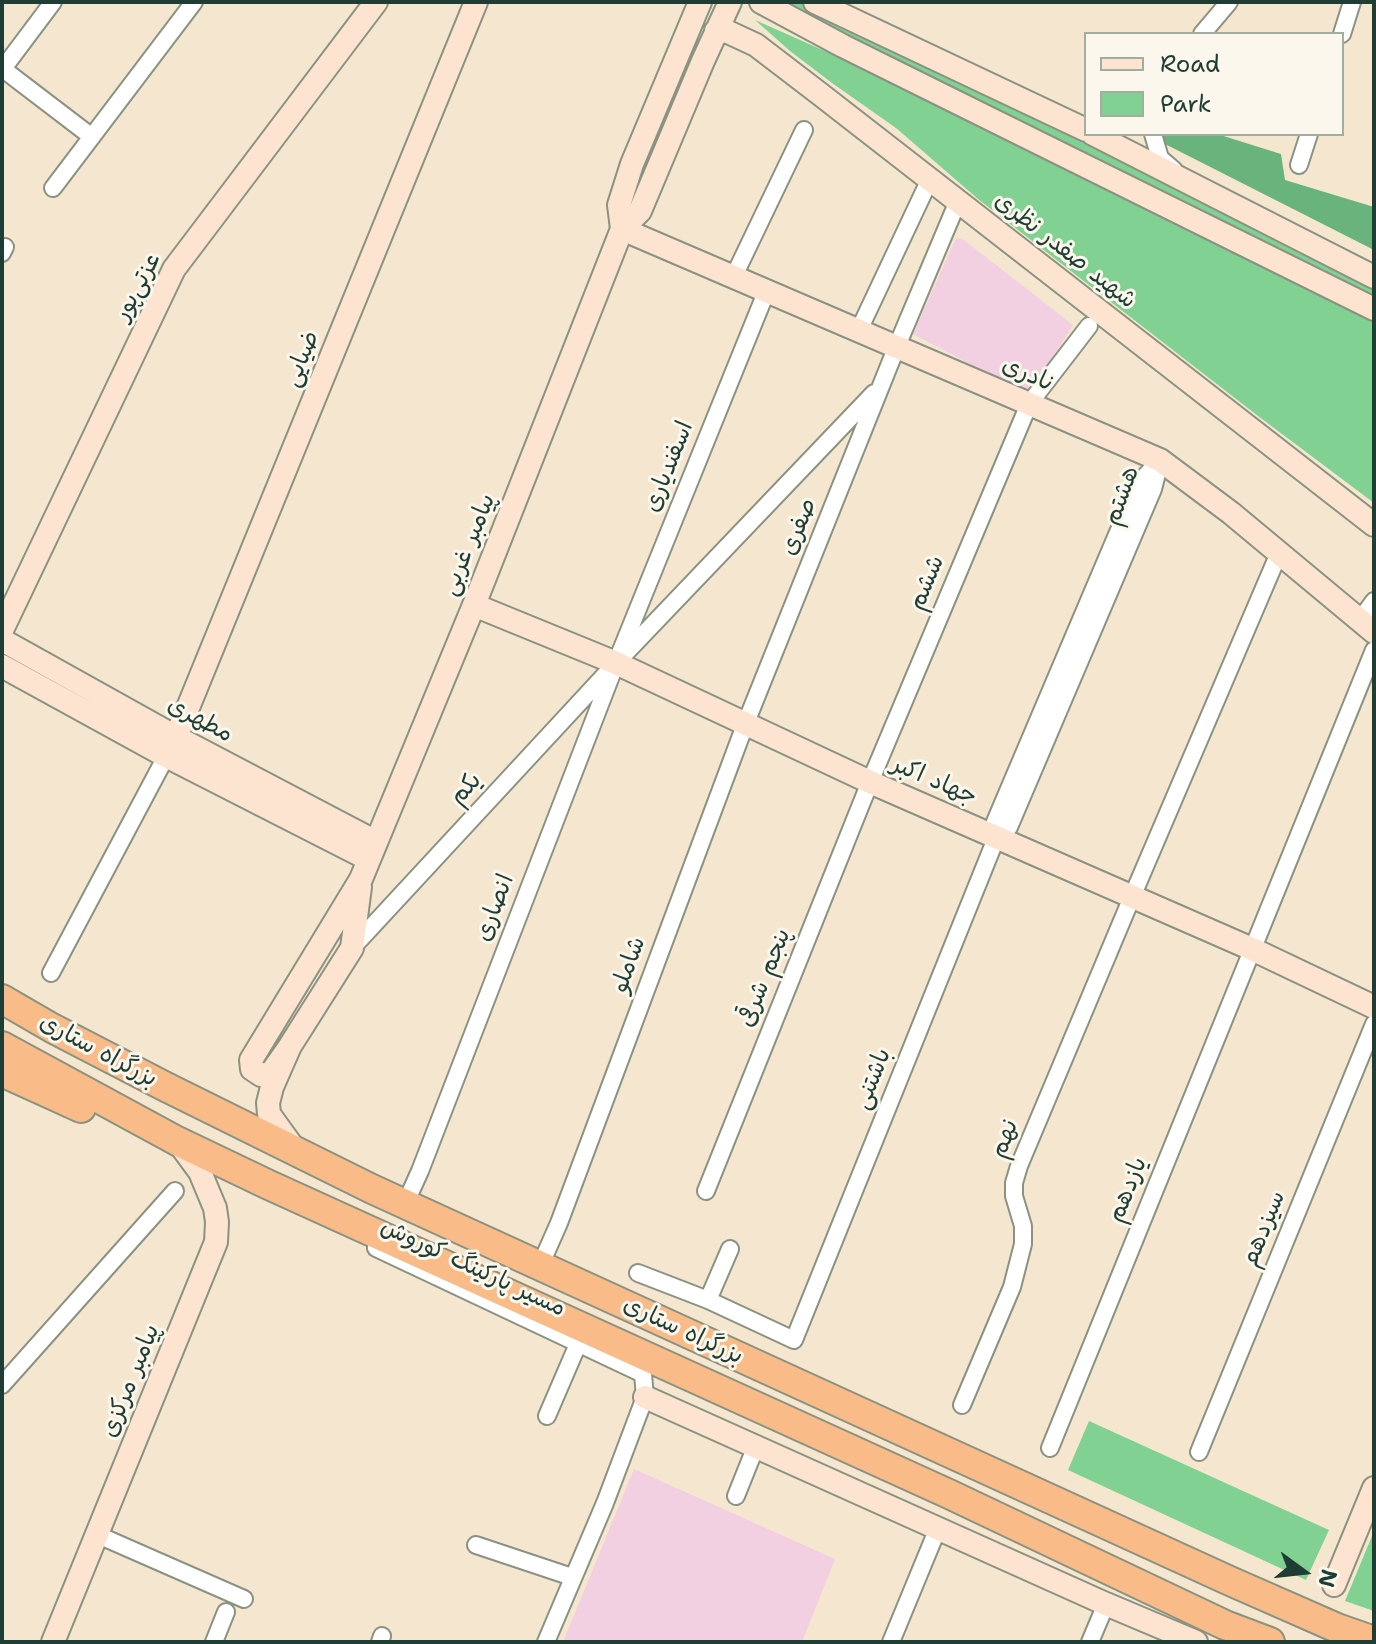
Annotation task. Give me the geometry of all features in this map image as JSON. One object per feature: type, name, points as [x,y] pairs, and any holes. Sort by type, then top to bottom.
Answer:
[{"type":"highway","name":"بزرگراه ستاری","points":[[2,999],[164,1086],[405,1204],[1230,1581],[1374,1641]]},
{"type":"highway","name":"بزرگراه ستاری","points":[[2,1046],[177,1141],[269,1185],[949,1494],[1225,1625],[1270,1642]]},
{"type":"highway","points":[[2,1072],[85,1110],[112,1106]]},
{"type":"street","points":[[53,2],[3,70],[92,137]]},
{"type":"street","points":[[53,188],[194,2]]},
{"type":"street","name":"عزتی‌پور","points":[[2,630],[174,269],[376,2]]},
{"type":"street","name":"ضیایی","points":[[171,746],[476,2]]},
{"type":"street","name":"پیامبر غربی","points":[[622,229],[619,205],[632,164],[700,2]]},
{"type":"street","name":"پیامبر غربی","points":[[368,860],[352,948],[271,1073],[261,1075],[252,1069],[251,1060],[368,860],[474,605],[622,229],[640,211],[730,2]]},
{"type":"street","points":[[761,2],[843,46],[1374,309]]},
{"type":"street","points":[[815,2],[1084,129]]},
{"type":"street","points":[[1204,32],[1229,2]]},
{"type":"street","points":[[1343,32],[1352,2]]},
{"type":"street","name":"شهید صفدر نظری","points":[[716,31],[728,32],[749,41],[820,94],[1374,525]]},
{"type":"street","points":[[1053,113],[1084,113]]},
{"type":"street","points":[[734,276],[804,130]]},
{"type":"street","points":[[1097,136],[1374,277]]},
{"type":"street","points":[[1154,136],[1160,158],[1187,182]]},
{"type":"street","points":[[1299,165],[1308,136]]},
{"type":"street","points":[[859,330],[930,179]]},
{"type":"street","name":"صفری","points":[[745,725],[958,201]]},
{"type":"street","name":"نادری","points":[[622,229],[1160,460],[1231,513],[1367,626]]},
{"type":"street","name":"اسفندیاری","points":[[616,663],[767,290]]},
{"type":"street","name":"ششم","points":[[870,782],[1029,404],[1089,326]]},
{"type":"street","name":"یکم","points":[[352,948],[616,663],[881,387]]},
{"type":"street","name":"هشتم","points":[[997,836],[1009,827],[1153,489],[1160,460]]},
{"type":"street","name":"نهم","points":[[962,1405],[1012,1287],[1023,1244],[1023,1226],[1014,1196],[1019,1166],[1279,553]]},
{"type":"street","points":[[1367,626],[1374,601]]},
{"type":"street","name":"جهاد اکبر","points":[[474,605],[616,663],[870,782],[1252,949],[1374,1007]]},
{"type":"street","name":"مطهری","points":[[2,640],[171,746],[368,860]]},
{"type":"street","name":"یازدهم","points":[[1050,1448],[1374,650]]},
{"type":"street","name":"انصاری","points":[[405,1204],[616,663]]},
{"type":"street","name":"مطهری","points":[[2,666],[171,746]]},
{"type":"street","name":"شاملو","points":[[540,1266],[559,1223],[745,725]]},
{"type":"street","points":[[51,973],[171,746]]},
{"type":"street","name":"پنجم شرقی","points":[[706,1191],[870,782]]},
{"type":"street","name":"باشتنی","points":[[708,1300],[794,1340],[997,836]]},
{"type":"street","name":"سیزدهم","points":[[1199,1452],[1374,1024]]},
{"type":"street","name":"پیامبر غربی","points":[[290,1046],[268,1103],[269,1114],[295,1151]]},
{"type":"street","name":"پیامبر مرکزی","points":[[53,1642],[216,1242],[215,1208],[200,1172],[177,1141]]},
{"type":"street","name":"مسیر پارکینگ کوروش","points":[[269,1185],[296,1210],[643,1374],[645,1397]]},
{"type":"street","points":[[2,1385],[175,1191]]},
{"type":"street","points":[[638,1273],[708,1300],[730,1249]]},
{"type":"street","points":[[547,1416],[578,1344]]},
{"type":"street","points":[[546,1642],[605,1503],[645,1397],[1196,1642]]},
{"type":"street","points":[[736,1496],[756,1446]]},
{"type":"street","points":[[1334,1585],[1374,1488]]},
{"type":"street","points":[[891,1642],[938,1528]]},
{"type":"street","points":[[98,1535],[244,1599]]},
{"type":"street","points":[[476,1545],[572,1577]]},
{"type":"street","points":[[1090,1642],[1106,1604]]},
{"type":"street","points":[[214,1642],[226,1612]]},
{"type":"shaded area","points":[[956,238],[964,240],[1073,325],[1029,395],[913,334]]},
{"type":"shaded area","points":[[634,1469],[835,1559],[802,1642],[563,1642]]},
{"type":"green space","points":[[781,2],[804,2],[1374,287],[1374,302],[817,22]]},
{"type":"green space","points":[[755,20],[949,106],[1374,319],[1374,503],[978,199],[896,128],[790,51]]},
{"type":"green space","points":[[1162,136],[1223,136],[1281,154],[1285,180],[1374,207],[1374,250],[1165,144]]},
{"type":"green space","points":[[1089,1421],[1329,1530],[1306,1580],[1068,1470]]},
{"type":"green space","points":[[1374,1531],[1374,1611],[1345,1601]]}]
